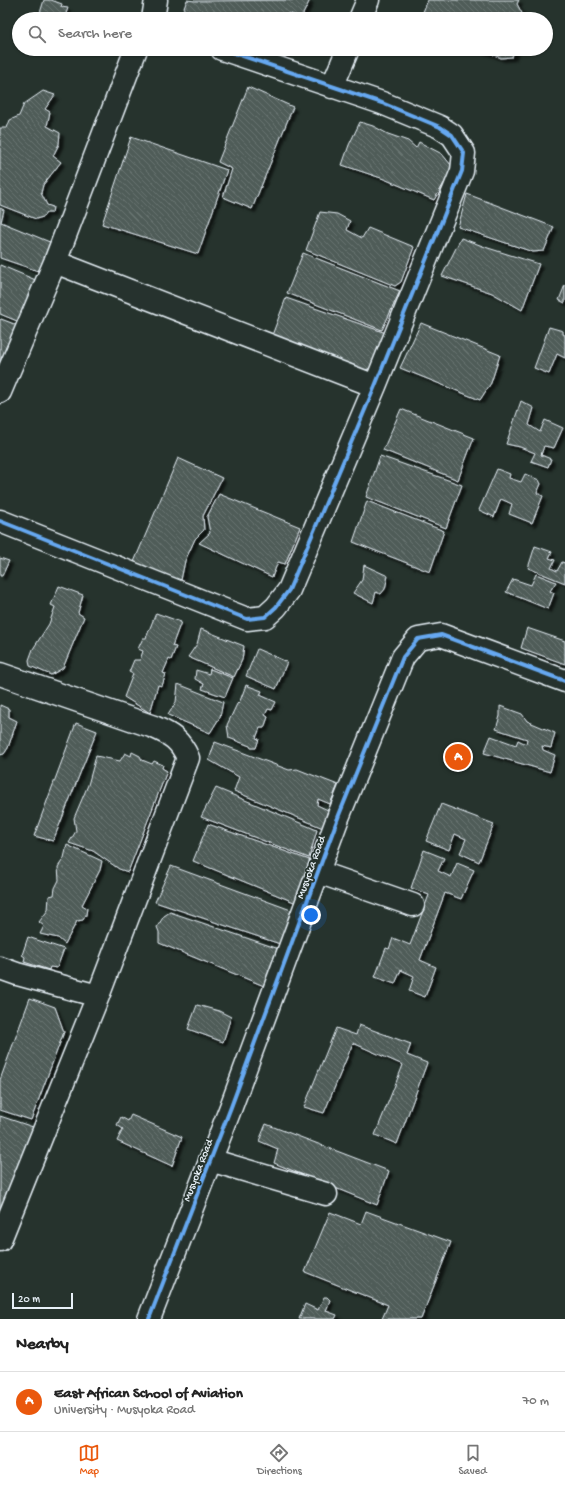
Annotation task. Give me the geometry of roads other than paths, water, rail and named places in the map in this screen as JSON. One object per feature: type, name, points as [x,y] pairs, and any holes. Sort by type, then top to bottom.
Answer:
[{"type":"street","points":[[154,12],[156,0]]},
{"type":"street","points":[[363,12],[368,0]]},
{"type":"street","points":[[0,392],[55,262],[133,56]]},
{"type":"street","points":[[0,521],[247,619],[265,617],[276,607],[289,590],[375,386],[462,171],[464,153],[452,135],[440,127],[382,103],[242,56]]},
{"type":"street","points":[[332,87],[345,56]]},
{"type":"street","points":[[55,262],[375,386]]},
{"type":"street","name":"Musyoka Road","points":[[149,1319],[339,815],[403,657],[418,639],[441,635],[565,681]]},
{"type":"street","points":[[0,674],[154,727],[172,736],[183,746],[188,758],[98,996],[0,1240]]},
{"type":"street","points":[[318,872],[413,905]]},
{"type":"street","points":[[0,968],[98,996]]},
{"type":"street","points":[[210,1160],[326,1194]]},
{"type":"place","name":"East African School of Aviation","points":[[458,757]]}]
